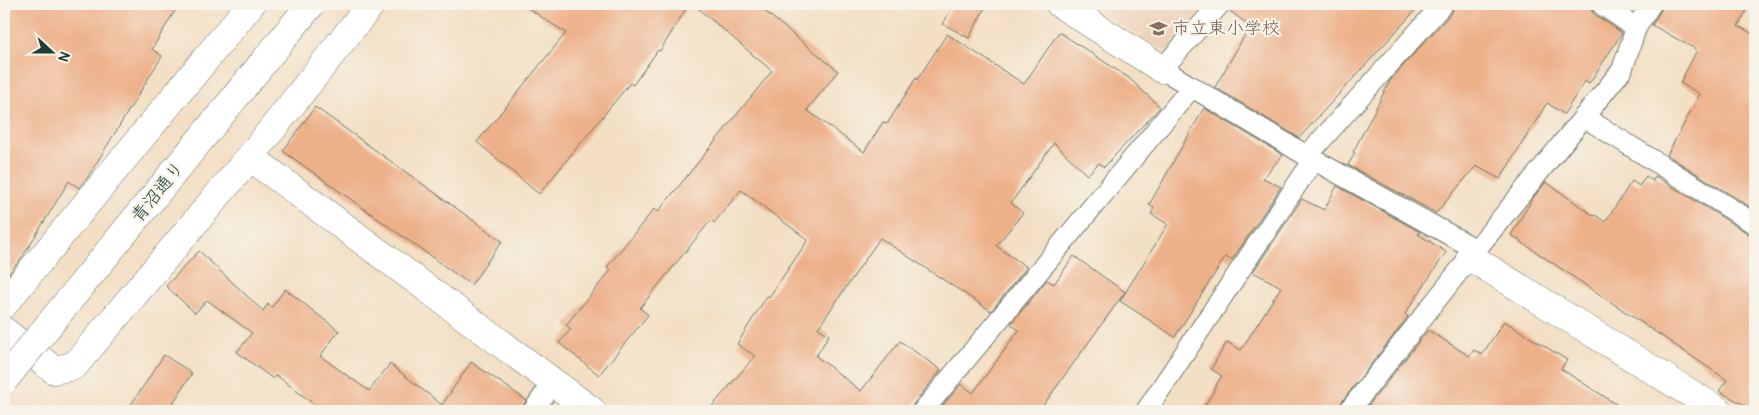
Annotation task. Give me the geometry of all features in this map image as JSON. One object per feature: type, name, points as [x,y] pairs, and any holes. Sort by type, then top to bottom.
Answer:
[{"type":"street","points":[[4,304],[250,4]]},
{"type":"street","name":"青沼通り","points":[[4,380],[311,4]]},
{"type":"street","points":[[4,331],[54,370],[74,366],[250,157],[371,4]]},
{"type":"street","points":[[1060,4],[1162,69]]},
{"type":"street","points":[[250,157],[592,411]]},
{"type":"street","points":[[1473,253],[1719,411]]},
{"type":"lane","points":[[1220,4],[1162,69],[1473,253]]},
{"type":"lane","points":[[1146,411],[1311,158],[1443,4]]},
{"type":"lane","points":[[1601,4],[1636,28]]},
{"type":"lane","points":[[1349,411],[1473,253],[1622,70],[1636,28],[1651,4]]},
{"type":"lane","points":[[922,411],[1192,87]]},
{"type":"lane","points":[[1584,118],[1755,224]]},
{"type":"lane","points":[[533,411],[552,383]]},
{"type":"shaded area","name":"市立東小学校","points":[[1089,4],[1208,4],[1167,53]]},
{"type":"building","points":[[4,4],[179,4],[152,49],[162,56],[88,177],[79,188],[69,181],[23,256],[4,280]]},
{"type":"building","points":[[522,4],[689,4],[660,51],[658,50],[633,85],[630,83],[539,194],[477,142],[566,33]]},
{"type":"building","points":[[693,4],[756,4],[838,71],[807,110],[864,152],[883,122],[887,124],[947,34],[1024,84],[1059,32],[1129,78],[1160,107],[1104,167],[1099,163],[1087,175],[1054,143],[1011,203],[1023,213],[996,246],[1027,267],[991,311],[880,238],[818,328],[829,335],[816,356],[861,391],[900,341],[941,370],[914,403],[911,411],[708,411],[755,356],[737,344],[767,296],[769,297],[808,240],[741,190],[714,223],[711,220],[640,308],[648,315],[599,375],[559,343],[571,329],[566,325],[611,270],[607,267],[654,209],[658,212],[772,71]]},
{"type":"building","points":[[954,4],[987,4],[969,38],[943,24]]},
{"type":"building","points":[[1232,4],[1421,4],[1299,138],[1215,87],[1250,26],[1230,11]]},
{"type":"building","points":[[1455,4],[1589,4],[1594,14],[1622,33],[1589,84],[1585,81],[1564,114],[1547,103],[1500,179],[1476,166],[1436,213],[1348,165],[1391,79],[1452,12]]},
{"type":"building","points":[[1663,4],[1750,4],[1738,26],[1755,35],[1755,210],[1667,155],[1700,94],[1680,83],[1697,50],[1652,25]]},
{"type":"building","points":[[315,107],[502,241],[471,285],[283,151]]},
{"type":"building","points":[[1204,108],[1283,155],[1263,178],[1281,187],[1232,260],[1225,257],[1175,337],[1120,301],[1168,224],[1151,214],[1154,208],[1149,205]]},
{"type":"building","points":[[1646,176],[1653,181],[1655,176],[1755,236],[1755,411],[1719,391],[1727,380],[1511,235],[1533,198],[1546,182],[1605,222],[1632,181],[1639,186]]},
{"type":"building","points":[[1337,186],[1420,232],[1418,234],[1446,252],[1405,314],[1408,317],[1340,404],[1337,411],[1201,411],[1222,376],[1211,369],[1227,342],[1241,350],[1281,287],[1253,272],[1302,199],[1324,210]]},
{"type":"building","points":[[199,251],[263,311],[268,304],[272,307],[285,289],[339,331],[320,356],[369,391],[390,364],[442,405],[471,362],[526,400],[521,411],[323,411],[276,375],[273,379],[237,352],[252,333],[207,300],[195,313],[166,286]]},
{"type":"building","points":[[1074,256],[1125,292],[1039,411],[938,411],[961,384],[973,393],[1019,330],[1011,324],[1047,280],[1054,284]]},
{"type":"building","points":[[1504,321],[1567,360],[1561,369],[1627,411],[1364,411],[1428,330],[1469,356],[1474,350],[1482,355]]},
{"type":"building","points":[[164,355],[192,373],[168,411],[127,411]]},
{"type":"place","name":"市立東小学校","points":[[1158,28]]}]
